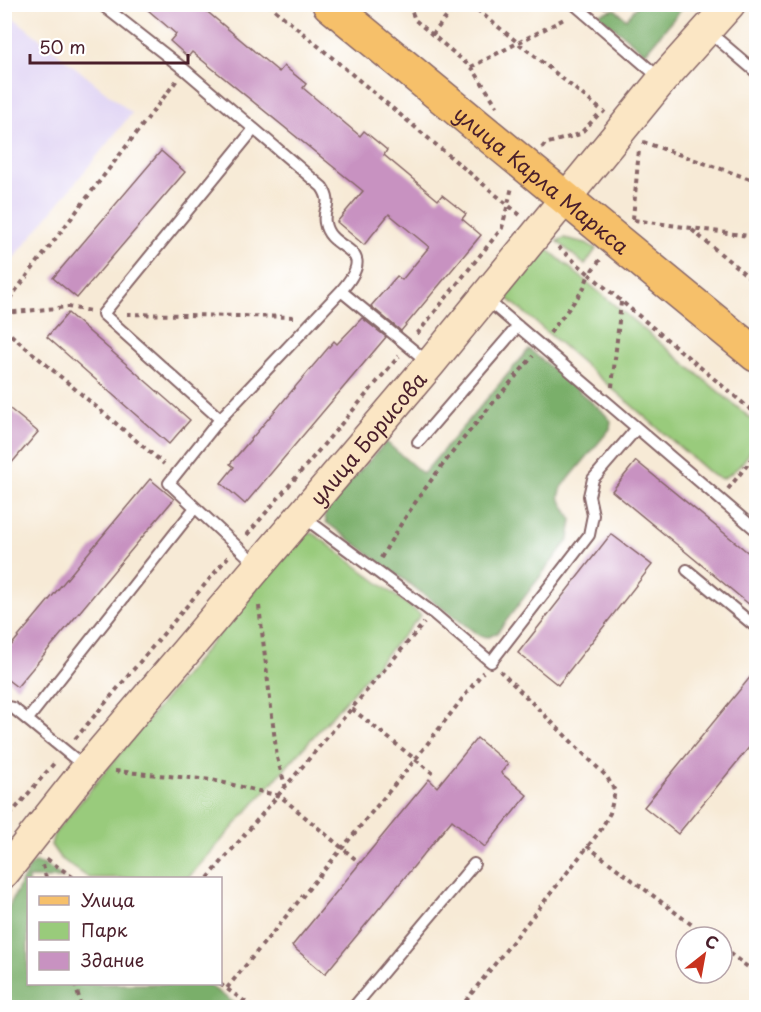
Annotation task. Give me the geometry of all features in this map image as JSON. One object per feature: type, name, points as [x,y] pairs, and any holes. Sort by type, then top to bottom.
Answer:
[{"type":"main road","name":"улица Карла Маркса","points":[[329,4],[537,150],[565,198],[625,230],[756,355]]},
{"type":"street","name":"улица Борисова","points":[[4,873],[76,759],[247,556],[301,515],[419,355],[484,297],[539,231],[565,198],[611,114],[662,80],[708,31],[727,6]]},
{"type":"lane","points":[[101,4],[185,70],[322,187],[329,202],[325,224],[329,232],[354,254],[357,266],[354,276],[220,419],[169,483],[194,509],[247,556]]},
{"type":"lane","points":[[578,7],[662,80]]},
{"type":"lane","points":[[708,31],[756,72]]},
{"type":"lane","points":[[220,419],[103,314],[254,129]]},
{"type":"lane","points":[[341,291],[419,355]]},
{"type":"lane","points":[[484,297],[756,530]]},
{"type":"lane","points":[[418,442],[518,326]]},
{"type":"lane","points":[[301,515],[433,613],[491,662],[589,535],[593,515],[588,496],[593,479],[637,428]]},
{"type":"lane","points":[[28,719],[194,509]]},
{"type":"lane","points":[[687,570],[756,627]]},
{"type":"lane","points":[[4,706],[13,708],[28,719],[76,759]]},
{"type":"lane","points":[[353,1008],[474,864]]},
{"type":"path","points":[[268,4],[756,414]]},
{"type":"path","points":[[409,4],[415,20],[471,67],[482,80],[496,105],[505,112]]},
{"type":"path","points":[[432,35],[457,4]]},
{"type":"path","points":[[4,822],[76,759],[419,355],[502,228],[509,206],[509,191],[537,150],[580,134],[611,114],[517,43],[470,4]]},
{"type":"path","points":[[471,67],[578,7],[601,9],[609,4]]},
{"type":"path","points":[[4,306],[185,70]]},
{"type":"path","points":[[375,569],[404,516],[432,475],[541,345],[583,290],[589,274],[625,230],[640,141],[756,181]]},
{"type":"path","points":[[625,230],[691,229],[756,237]]},
{"type":"path","points":[[691,229],[756,283]]},
{"type":"path","points":[[610,405],[621,301]]},
{"type":"path","points":[[4,313],[68,307],[103,314],[317,317]]},
{"type":"path","points":[[4,329],[176,474]]},
{"type":"path","points":[[720,498],[756,454]]},
{"type":"path","points":[[247,556],[259,609],[277,758],[286,789]]},
{"type":"path","points":[[210,877],[433,613]]},
{"type":"path","points":[[227,988],[414,761],[491,662],[607,777],[615,791],[610,813],[587,846],[460,1008]]},
{"type":"path","points":[[352,710],[414,761],[435,775]]},
{"type":"path","points":[[76,759],[212,780],[280,796],[360,864]]},
{"type":"path","points":[[587,846],[692,925]]},
{"type":"path","points":[[734,957],[756,974]]},
{"type":"path","points":[[75,985],[82,1008]]},
{"type":"path","points":[[222,985],[254,1008]]},
{"type":"shaded area","points":[[4,11],[132,113],[5,269]]},
{"type":"green space","points":[[638,5],[685,5],[645,53],[598,14],[615,9],[626,19]]},
{"type":"green space","points":[[564,238],[586,243],[596,249],[585,265],[557,241]]},
{"type":"green space","points":[[546,248],[755,422],[756,431],[752,448],[742,463],[729,475],[722,479],[712,475],[504,295],[538,253]]},
{"type":"green space","points":[[529,349],[603,412],[611,421],[610,429],[562,487],[559,497],[572,520],[569,539],[497,633],[489,637],[480,636],[326,522],[325,514],[329,505],[386,442],[423,474]]},
{"type":"green space","points":[[313,533],[421,615],[189,877],[88,877],[60,858],[51,845],[54,834],[295,541],[303,535]]},
{"type":"green space","points":[[35,862],[45,865],[63,877],[27,877],[27,985],[208,985],[240,1007],[5,1007],[5,914],[30,866]]},
{"type":"building","points":[[141,4],[198,4],[279,72],[284,66],[306,84],[303,88],[360,136],[364,131],[387,150],[384,155],[438,200],[442,195],[466,214],[462,219],[481,235],[401,331],[371,306],[397,276],[402,280],[429,247],[389,214],[364,245],[337,222],[363,191],[192,52],[188,57],[170,41],[176,34]]},
{"type":"building","points":[[161,151],[185,172],[77,298],[53,278]]},
{"type":"building","points":[[68,313],[190,420],[169,444],[47,337]]},
{"type":"building","points":[[362,318],[386,337],[245,504],[221,483],[234,467],[230,464],[334,341],[337,344]]},
{"type":"building","points":[[4,404],[38,432],[4,472]]},
{"type":"building","points":[[636,461],[756,559],[756,610],[612,491]]},
{"type":"building","points":[[150,479],[174,499],[17,687],[4,677],[4,654]]},
{"type":"building","points":[[611,534],[652,565],[558,685],[518,653]]},
{"type":"building","points":[[756,670],[756,739],[678,834],[644,807]]},
{"type":"building","points":[[477,738],[508,764],[501,773],[527,795],[485,847],[452,820],[325,974],[292,946],[429,779],[437,787]]}]
